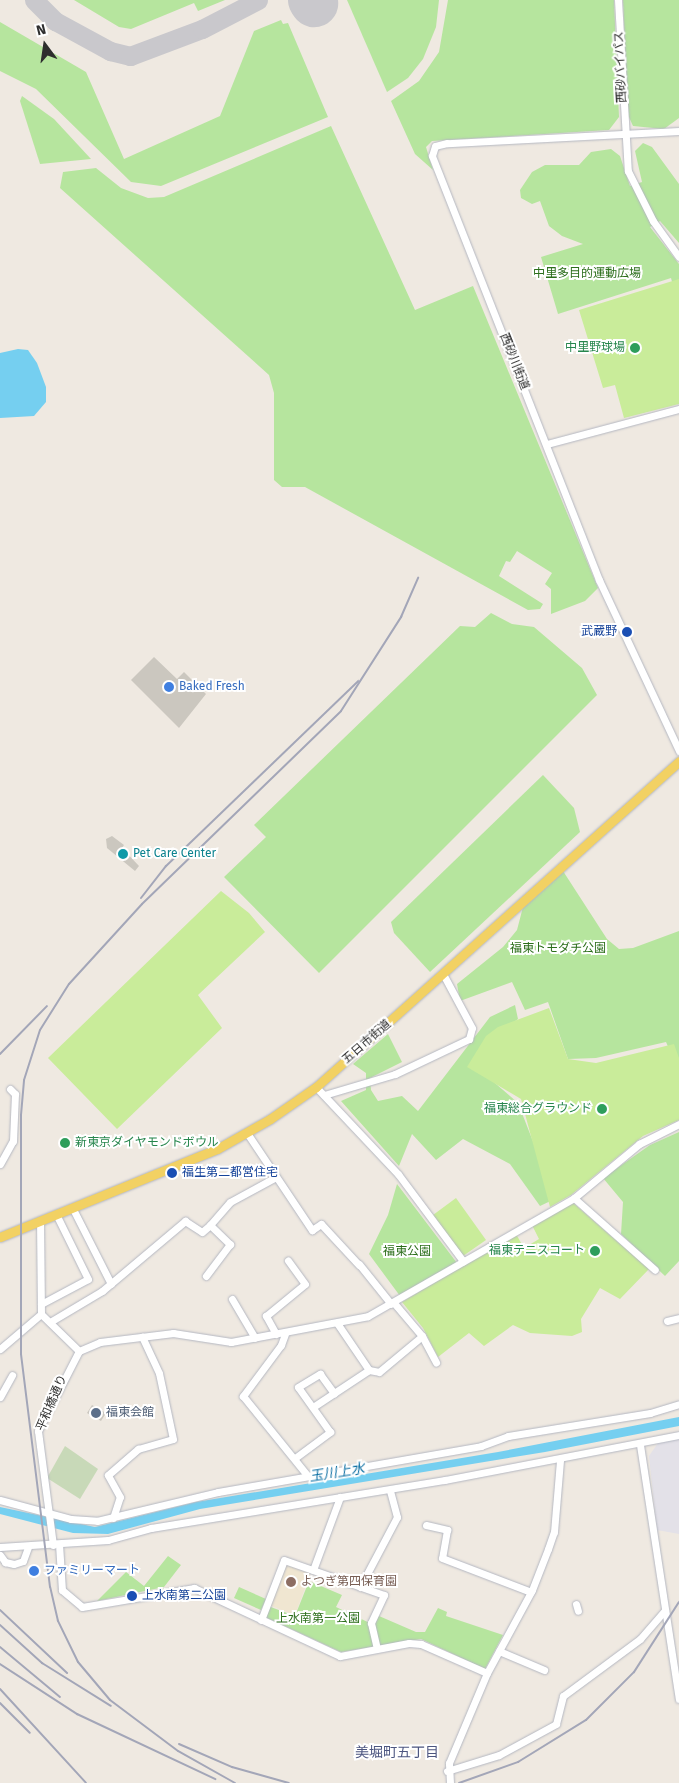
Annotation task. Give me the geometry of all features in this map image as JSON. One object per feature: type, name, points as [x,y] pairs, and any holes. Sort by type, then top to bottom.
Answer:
[{"type":"main road","name":"五日市街道","points":[[0,1237],[57,1216],[247,1133],[316,1086],[444,974],[679,761]]},
{"type":"street","name":"西砂バイパス","points":[[618,0],[627,163],[636,190],[679,257]]},
{"type":"street","points":[[624,134],[679,131]]},
{"type":"street","name":"西砂川街道","points":[[624,134],[447,143],[432,151],[547,444],[598,580],[679,751]]},
{"type":"street","points":[[547,444],[679,408]]},
{"type":"street","points":[[324,1095],[395,1074],[469,1038],[472,1028],[444,974]]},
{"type":"street","points":[[316,1086],[398,1174],[463,1261]]},
{"type":"street","points":[[0,1164],[13,1141],[15,1094],[10,1089]]},
{"type":"street","points":[[40,1223],[41,1314],[79,1351],[100,1342],[142,1337],[199,1334],[231,1342],[285,1334],[368,1316],[393,1304],[463,1261],[574,1198],[639,1144],[679,1124]]},
{"type":"street","points":[[247,1133],[274,1178],[312,1230],[321,1224],[422,1336],[436,1362]]},
{"type":"street","points":[[50,1322],[111,1284],[185,1222],[202,1232],[230,1202],[274,1178]]},
{"type":"street","points":[[574,1198],[655,1270]]},
{"type":"street","points":[[73,1209],[111,1284]]},
{"type":"street","points":[[41,1304],[88,1279],[57,1216]]},
{"type":"street","points":[[206,1276],[230,1244],[210,1225]]},
{"type":"street","points":[[276,1334],[266,1316],[305,1284],[288,1261]]},
{"type":"street","points":[[232,1299],[255,1338]]},
{"type":"street","points":[[0,1349],[41,1314]]},
{"type":"street","points":[[667,1321],[679,1318]]},
{"type":"street","points":[[336,1322],[369,1370],[379,1372],[422,1336]]},
{"type":"street","points":[[285,1334],[281,1345],[243,1396],[307,1475]]},
{"type":"street","points":[[113,1518],[120,1497],[108,1475],[138,1448],[173,1439],[160,1374],[142,1337]]},
{"type":"street","name":"平和橋通り","points":[[79,1351],[38,1431],[52,1535],[56,1544],[62,1590],[82,1607],[194,1588],[340,1656],[377,1648],[421,1644],[487,1673]]},
{"type":"street","points":[[313,1407],[369,1370]]},
{"type":"street","points":[[295,1458],[330,1432],[298,1387],[320,1374],[334,1393]]},
{"type":"street","points":[[0,1397],[12,1376]]},
{"type":"street","points":[[0,1500],[49,1515],[83,1521],[113,1518],[218,1492],[481,1446],[508,1436],[650,1413],[679,1404]]},
{"type":"street","points":[[0,1548],[108,1540],[151,1528],[390,1490],[640,1445],[679,1435]]},
{"type":"street","points":[[640,1445],[679,1699]]},
{"type":"street","points":[[450,1783],[447,1771],[487,1673],[532,1592],[554,1532],[560,1460]]},
{"type":"street","points":[[360,1587],[397,1518],[390,1490]]},
{"type":"street","points":[[313,1570],[340,1497]]},
{"type":"street","points":[[426,1525],[447,1530],[442,1558],[532,1592]]},
{"type":"street","points":[[0,1556],[5,1562],[14,1564],[23,1561],[28,1547]]},
{"type":"street","points":[[261,1620],[284,1560],[384,1595],[371,1623],[377,1648]]},
{"type":"street","points":[[447,1771],[498,1755],[556,1724],[563,1696],[640,1639],[665,1610]]},
{"type":"street","points":[[499,1651],[544,1670]]},
{"type":"shaded area","points":[[679,1438],[679,1534],[657,1530],[649,1456],[658,1443]]},
{"type":"shaded area","points":[[285,1564],[311,1572],[295,1615],[269,1605]]},
{"type":"green space","points":[[74,0],[225,0],[198,11],[194,3],[131,29],[119,27]]},
{"type":"green space","points":[[347,0],[439,0],[436,27],[423,59],[408,78],[387,92]]},
{"type":"green space","points":[[448,0],[614,0],[619,117],[609,130],[432,141],[426,147],[433,170],[415,154],[391,101],[419,81],[439,52]]},
{"type":"green space","points":[[623,0],[679,0],[679,118],[664,129],[633,126],[628,115]]},
{"type":"green space","points":[[281,20],[283,24],[288,23],[328,117],[161,186],[131,182],[36,89],[0,71],[0,22],[86,72],[124,159],[220,116],[254,31]]},
{"type":"green space","points":[[22,96],[54,119],[91,159],[40,164],[20,101]]},
{"type":"green space","points":[[331,126],[415,310],[473,286],[598,588],[585,601],[551,614],[551,589],[545,584],[552,573],[517,551],[510,562],[506,561],[499,576],[543,604],[540,609],[528,610],[305,487],[282,487],[274,480],[274,393],[269,375],[60,188],[63,172],[96,168],[121,188],[148,198],[164,197]]},
{"type":"green space","name":"中里多目的運動広場","points":[[643,143],[652,147],[679,184],[679,243],[660,221],[650,227],[679,264],[679,308],[671,278],[558,314],[541,257],[583,244],[562,236],[549,226],[540,201],[532,204],[521,198],[520,190],[532,172],[545,165],[579,165],[591,152],[611,149],[620,156],[630,186],[642,182],[635,151]]},
{"type":"green space","name":"中里野球場","points":[[679,279],[679,404],[624,418],[615,385],[603,388],[579,310]]},
{"type":"green space","points":[[491,613],[512,624],[534,627],[582,668],[597,695],[319,973],[224,877],[266,837],[254,825],[460,626],[475,627]]},
{"type":"green space","points":[[543,775],[574,808],[580,832],[430,972],[394,933],[391,922]]},
{"type":"green space","name":"福東トモダチ公園","points":[[563,871],[607,939],[619,949],[633,948],[679,931],[679,1071],[666,1042],[596,1058],[568,1059],[548,1002],[525,1010],[512,982],[460,1001],[457,984],[503,947],[517,930],[523,907]]},
{"type":"green space","points":[[221,891],[249,913],[265,932],[198,995],[222,1028],[117,1129],[48,1058]]},
{"type":"green space","points":[[515,1005],[518,1019],[486,1043],[474,1065],[518,1103],[550,1185],[561,1196],[540,1206],[510,1164],[463,1139],[436,1160],[412,1134],[399,1166],[341,1101],[366,1090],[366,1073],[353,1064],[388,1034],[402,1062],[370,1078],[371,1090],[378,1101],[402,1096],[418,1111],[490,1017]]},
{"type":"green space","name":"福東総合グラウンド","points":[[549,1008],[568,1059],[596,1063],[674,1044],[679,1058],[679,1120],[643,1136],[571,1195],[550,1207],[521,1099],[467,1067],[486,1036],[498,1027]]},
{"type":"green space","points":[[679,1132],[679,1261],[665,1276],[621,1234],[623,1202],[603,1178],[650,1145]]},
{"type":"green space","name":"福東公園","points":[[397,1184],[457,1263],[400,1296],[369,1254],[388,1215]]},
{"type":"green space","points":[[456,1198],[486,1240],[463,1256],[433,1215]]},
{"type":"green space","points":[[572,1202],[649,1269],[620,1299],[600,1288],[581,1319],[582,1332],[572,1336],[530,1333],[513,1325],[484,1346],[469,1333],[438,1357],[423,1328],[402,1302],[516,1234],[524,1248],[539,1239],[532,1225]]},
{"type":"green space","points":[[65,1446],[98,1469],[80,1499],[47,1478]]},
{"type":"green space","points":[[168,1556],[181,1565],[164,1587],[97,1601],[126,1572],[144,1586]]},
{"type":"green space","name":"上水南第一公園","points":[[309,1581],[342,1595],[336,1607],[374,1625],[379,1616],[416,1632],[425,1632],[438,1608],[447,1612],[446,1616],[503,1635],[485,1669],[421,1639],[341,1652],[265,1617],[268,1606],[295,1616]]},
{"type":"green space","points":[[239,1587],[266,1599],[261,1610],[234,1598]]},
{"type":"water","points":[[18,349],[28,350],[37,363],[46,387],[46,402],[34,416],[0,418],[0,353]]},
{"type":"water","points":[[679,1417],[679,1426],[545,1452],[200,1509],[108,1534],[73,1533],[0,1514],[0,1507],[95,1527],[196,1502],[498,1452]]},
{"type":"building","name":"Baked Fresh","points":[[154,657],[177,679],[184,672],[206,694],[179,728],[131,680]]},
{"type":"building","name":"Pet Care Center","points":[[112,836],[124,845],[122,848],[139,866],[135,871],[107,848],[106,839]]},
{"type":"building","name":"福東会館","points":[[92,1405],[106,1413],[101,1421],[87,1413]]},
{"type":"taxiway","points":[[34,0],[55,21],[110,51],[130,56],[202,29],[258,0]]},
{"type":"railway","points":[[235,1783],[178,1751],[110,1700],[78,1662],[58,1621],[50,1587],[21,1354],[21,1115],[24,1080],[40,1030],[69,984],[142,904],[341,711],[401,617],[418,578]]},
{"type":"railway","points":[[141,898],[166,866],[358,681]]},
{"type":"railway","points":[[0,1054],[47,1006]]},
{"type":"railway","points":[[459,1783],[518,1762],[586,1720],[634,1672],[679,1602]]},
{"type":"railway","points":[[0,1610],[67,1673]]},
{"type":"railway","points":[[0,1625],[42,1663],[111,1706]]},
{"type":"railway","points":[[0,1647],[60,1697]]},
{"type":"railway","points":[[0,1664],[77,1714],[215,1779]]},
{"type":"railway","points":[[0,1689],[86,1783]]},
{"type":"railway","points":[[0,1703],[30,1733]]},
{"type":"railway","points":[[179,1744],[232,1767],[289,1783]]},
{"type":"place","name":"中里野球場","points":[[635,348]]},
{"type":"place","name":"武蔵野","points":[[627,632]]},
{"type":"place","name":"Baked Fresh","points":[[169,687]]},
{"type":"place","name":"Pet Care Center","points":[[123,854]]},
{"type":"place","name":"福東総合グラウンド","points":[[602,1109]]},
{"type":"place","name":"新東京ダイヤモンドボウル","points":[[65,1143]]},
{"type":"place","name":"福生第二都営住宅","points":[[172,1173]]},
{"type":"place","name":"福東テニスコート","points":[[595,1251]]},
{"type":"place","name":"福東会館","points":[[96,1413]]},
{"type":"place","name":"ファミリーマート","points":[[34,1571]]},
{"type":"place","name":"よつぎ第四保育園","points":[[291,1582]]},
{"type":"place","name":"上水南第二公園","points":[[132,1596]]},
{"type":"district","name":"美堀町五丁目","points":[[397,1753]]},
{"type":"water label","name":"玉川上水","points":[[337,1473]]}]
